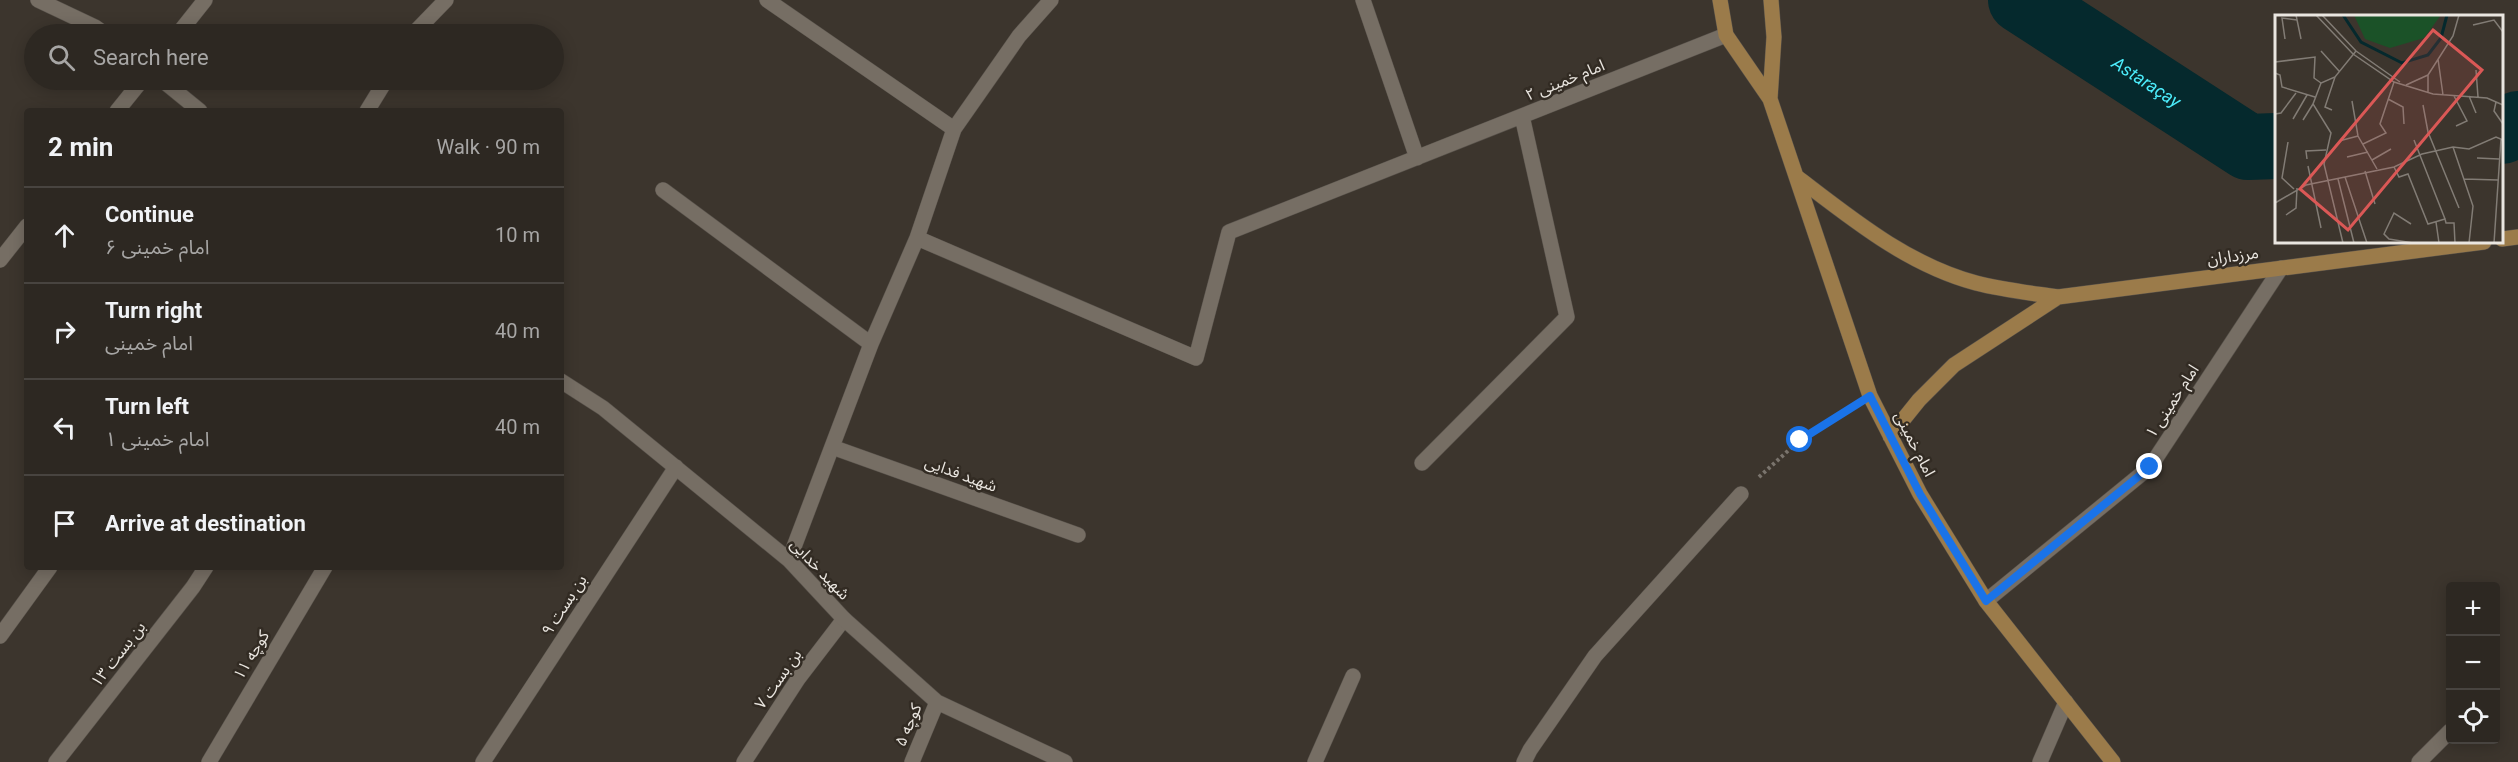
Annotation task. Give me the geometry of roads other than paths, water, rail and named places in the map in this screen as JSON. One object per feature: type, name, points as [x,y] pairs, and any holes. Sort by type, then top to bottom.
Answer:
[{"type":"street","points":[[38,0],[89,24]]},
{"type":"street","points":[[186,24],[205,0]]},
{"type":"street","points":[[423,24],[446,0]]},
{"type":"street","points":[[767,0],[954,129]]},
{"type":"street","points":[[789,560],[872,344],[917,238],[954,129],[1019,36],[1051,0]]},
{"type":"street","points":[[1363,0],[1417,158]]},
{"type":"street","name":"امام خمینی","points":[[1720,0],[1726,35],[1770,99],[1870,396],[1890,436],[1920,494],[1986,601],[2113,762]]},
{"type":"street","name":"امام خمینی","points":[[1770,99],[1774,37],[1771,0]]},
{"type":"street","name":"امام خمینی ۲","points":[[917,238],[1196,358],[1229,232],[1726,35]]},
{"type":"street","points":[[119,108],[134,90]]},
{"type":"street","points":[[174,90],[196,108]]},
{"type":"street","points":[[369,108],[380,90]]},
{"type":"street","points":[[1422,463],[1567,317],[1522,116]]},
{"type":"street","name":"مرزداران","points":[[1797,177],[1884,242],[1929,265],[1976,283],[2058,297],[2476,243]]},
{"type":"street","points":[[663,190],[872,344]]},
{"type":"street","points":[[0,260],[24,230]]},
{"type":"street","points":[[2503,239],[2518,237]]},
{"type":"street","name":"امام خمینی ۱","points":[[1986,601],[2150,467],[2282,268]]},
{"type":"street","name":"مرزداران","points":[[1890,436],[1919,400],[1954,365],[2058,297]]},
{"type":"street","name":"شهید خدایی","points":[[564,383],[603,408],[789,560],[844,619],[937,702],[1065,762]]},
{"type":"street","name":"شهید فدایی","points":[[832,447],[1078,535]]},
{"type":"street","name":"بن بست ۹","points":[[483,762],[676,467]]},
{"type":"street","points":[[1524,762],[1596,656],[1741,494]]},
{"type":"street","points":[[0,636],[48,570]]},
{"type":"street","name":"بن بست ۱۳","points":[[57,762],[204,570]]},
{"type":"street","name":"کوچه ۱۱","points":[[208,762],[323,570]]},
{"type":"street","name":"بن بست ۷","points":[[744,762],[798,679],[844,619]]},
{"type":"street","points":[[1315,762],[1353,676]]},
{"type":"street","name":"کوچه ۵","points":[[912,762],[937,702]]},
{"type":"street","points":[[2040,762],[2066,702]]},
{"type":"street","points":[[2419,762],[2446,736]]},
{"type":"waterway","name":"Astaraçay","points":[[2021,0],[2248,147],[2275,146]]},
{"type":"waterway","name":"Astaraçay","points":[[2503,131],[2518,124]]}]
